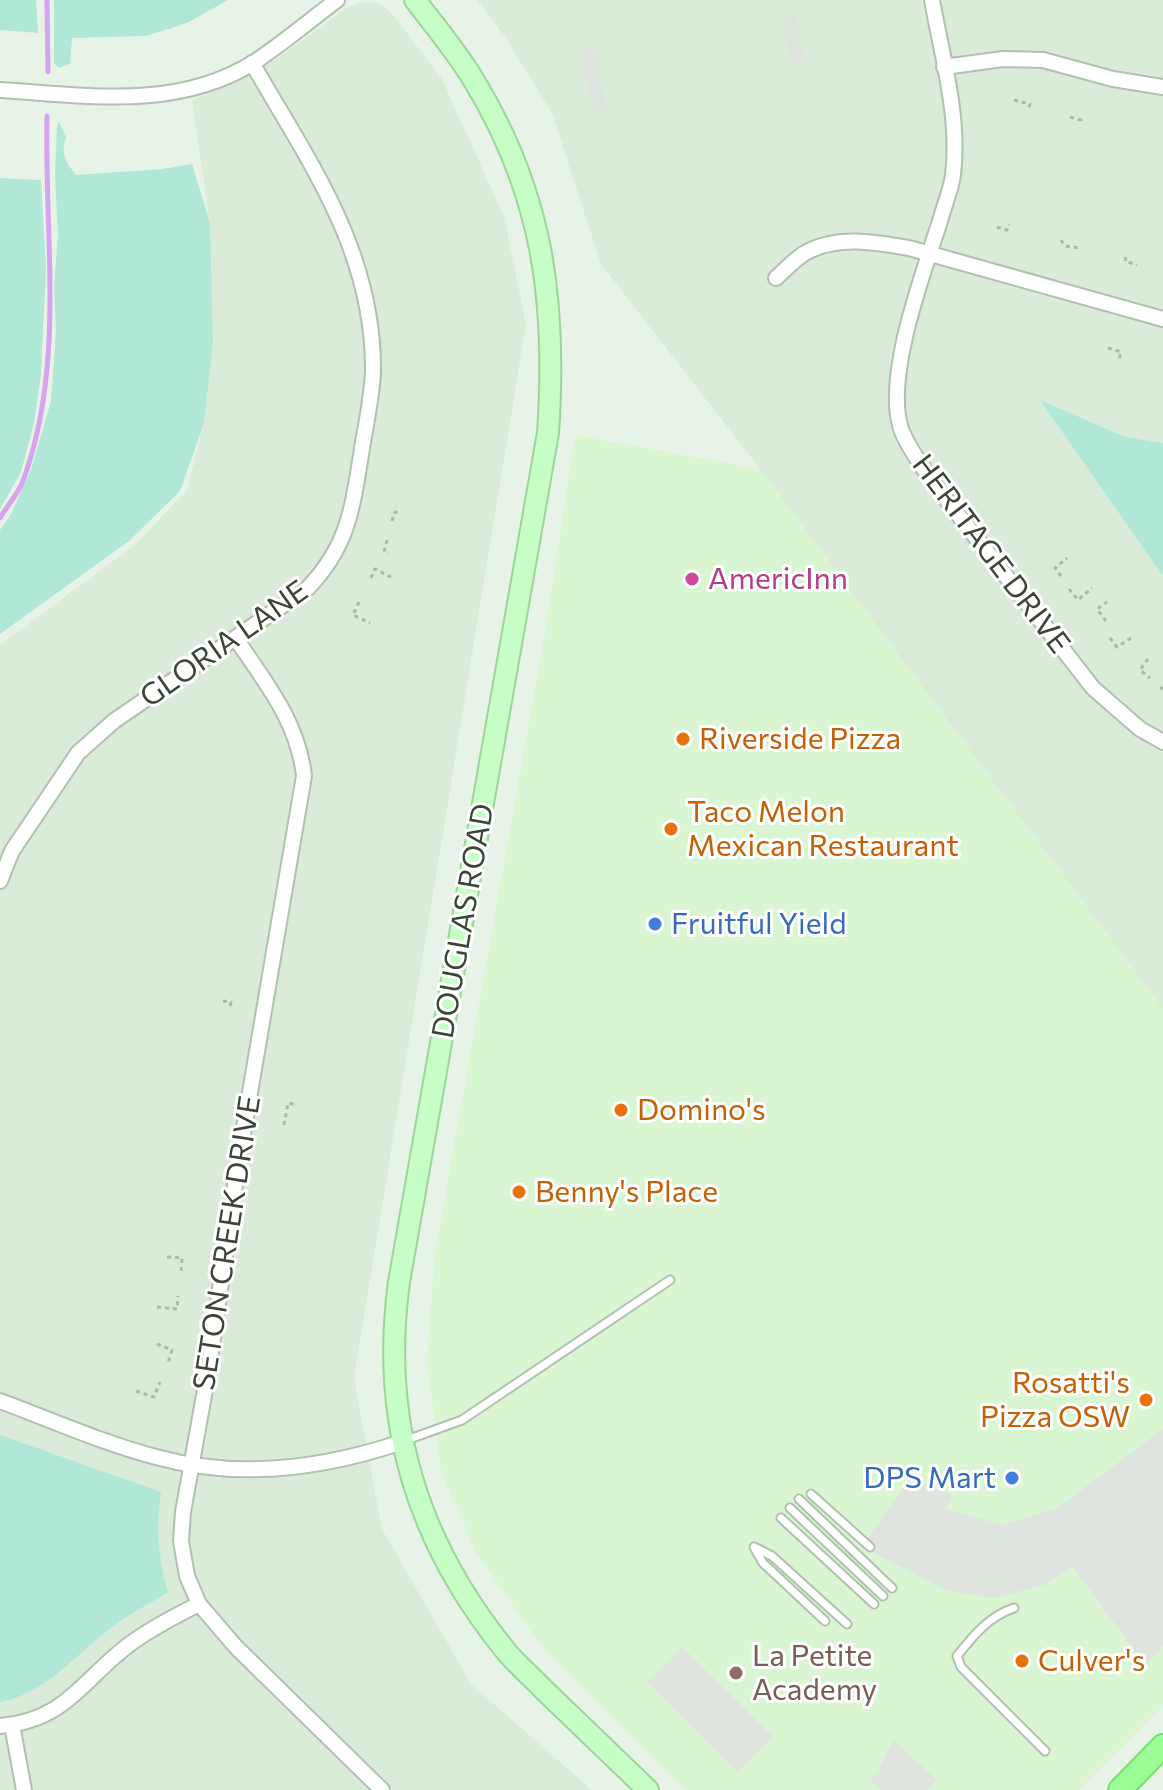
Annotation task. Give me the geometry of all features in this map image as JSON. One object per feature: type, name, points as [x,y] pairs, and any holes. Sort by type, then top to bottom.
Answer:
[{"type":"main road","points":[[1120,1790],[1163,1746]]},
{"type":"street","points":[[0,90],[124,98],[171,94],[212,83],[252,63],[337,0]]},
{"type":"street","name":"DOUGLAS ROAD","points":[[415,0],[471,76],[509,146],[534,218],[541,250],[552,343],[548,433],[399,1282],[393,1350],[397,1414],[423,1514],[464,1594],[506,1652],[648,1790]]},
{"type":"street","name":"HERITAGE DRIVE","points":[[932,0],[956,135],[953,178],[902,355],[896,390],[901,428],[932,481],[1093,688],[1140,729],[1163,742]]},
{"type":"street","points":[[944,67],[1003,59],[1043,60],[1113,79],[1163,87]]},
{"type":"street","name":"GLORIA LANE","points":[[0,881],[12,851],[78,753],[114,721],[308,588],[328,567],[340,546],[354,496],[373,370],[367,299],[352,247],[333,201],[252,63]]},
{"type":"street","points":[[776,278],[805,253],[836,243],[870,241],[930,254],[1163,319]]},
{"type":"street","name":"SETON CREEK DRIVE","points":[[236,639],[285,710],[302,756],[304,776],[243,1132],[181,1541],[187,1576],[199,1604],[236,1647],[382,1790]]},
{"type":"street","points":[[0,1401],[152,1457],[257,1471],[317,1466],[360,1457],[402,1442]]},
{"type":"street","points":[[24,1790],[6,1726],[52,1713],[133,1642],[199,1604]]},
{"type":"lane","points":[[402,1442],[462,1420],[670,1280]]},
{"type":"lane","points":[[811,1494],[870,1547]]},
{"type":"lane","points":[[799,1499],[892,1588]]},
{"type":"lane","points":[[790,1508],[883,1596]]},
{"type":"lane","points":[[781,1518],[874,1604]]},
{"type":"lane","points":[[825,1621],[763,1563],[754,1547],[772,1556],[847,1624]]},
{"type":"lane","points":[[1014,1608],[999,1613],[974,1635],[957,1656],[961,1667],[1045,1751]]},
{"type":"path","points":[[1014,100],[1030,104],[1028,110]]},
{"type":"path","points":[[1070,117],[1080,122]]},
{"type":"path","points":[[997,227],[1007,230],[1009,224]]},
{"type":"path","points":[[1061,240],[1065,246],[1079,248]]},
{"type":"path","points":[[1126,257],[1125,261],[1137,265]]},
{"type":"path","points":[[1108,348],[1121,352],[1119,361]]},
{"type":"path","points":[[392,521],[395,512],[400,513]]},
{"type":"path","points":[[387,540],[384,552],[388,553]]},
{"type":"path","points":[[1061,576],[1055,568],[1067,558]]},
{"type":"path","points":[[371,578],[375,569],[391,577]]},
{"type":"path","points":[[1069,589],[1078,600],[1092,588]]},
{"type":"path","points":[[359,602],[353,615],[370,623]]},
{"type":"path","points":[[1106,621],[1097,609],[1107,602]]},
{"type":"path","points":[[1110,638],[1117,647],[1131,638]]},
{"type":"path","points":[[1148,659],[1140,670],[1150,678]]},
{"type":"path","points":[[223,1001],[231,1002],[230,1006]]},
{"type":"path","points":[[284,1125],[288,1103],[294,1104]]},
{"type":"path","points":[[167,1257],[182,1258],[181,1273]]},
{"type":"path","points":[[157,1307],[177,1309],[178,1296]]},
{"type":"path","points":[[157,1344],[172,1350],[168,1363]]},
{"type":"path","points":[[136,1391],[154,1397],[160,1382]]},
{"type":"shaded area","points":[[0,0],[36,0],[38,33],[0,30]]},
{"type":"shaded area","points":[[54,0],[228,0],[187,23],[146,36],[72,38],[70,64],[59,68],[54,63]]},
{"type":"shaded area","points":[[477,0],[1163,0],[1163,1009],[760,469],[601,264],[552,113],[506,38]]},
{"type":"shaded area","points":[[373,2],[384,6],[393,15],[442,79],[504,217],[526,324],[354,1378],[382,1529],[471,1684],[592,1790],[0,1790],[0,645],[137,543],[187,490],[204,423],[213,342],[210,223],[192,101],[228,86],[278,58],[346,8]]},
{"type":"shaded area","points":[[796,13],[804,61],[790,63],[782,15]]},
{"type":"shaded area","points":[[596,49],[607,110],[593,113],[582,51]]},
{"type":"shaded area","points":[[59,122],[66,137],[65,157],[76,175],[192,164],[210,223],[213,342],[204,423],[180,491],[129,541],[0,634],[0,530],[10,516],[31,470],[51,401],[56,331],[54,287],[58,235],[55,175]]},
{"type":"shaded area","points":[[0,178],[41,180],[46,267],[41,374],[34,423],[21,472],[0,509]]},
{"type":"shaded area","points":[[1040,400],[1125,437],[1163,443],[1163,576]]},
{"type":"shaded area","points":[[575,435],[760,469],[1163,1009],[1163,1706],[1079,1790],[685,1790],[543,1648],[477,1554],[441,1472],[427,1363],[434,1259],[547,621]]},
{"type":"shaded area","points":[[1163,1429],[1163,1646],[1145,1665],[1073,1567],[1044,1585],[994,1598],[946,1590],[862,1547],[909,1478],[952,1495],[946,1509],[1002,1525],[1056,1509]]},
{"type":"shaded area","points":[[0,1435],[161,1492],[159,1543],[168,1592],[116,1624],[45,1683],[16,1698],[0,1702]]},
{"type":"shaded area","points":[[682,1647],[773,1737],[738,1772],[647,1682]]},
{"type":"shaded area","points":[[893,1740],[937,1780],[928,1790],[882,1790],[870,1779],[879,1770]]},
{"type":"waterway","points":[[47,0],[48,72]]},
{"type":"waterway","points":[[0,518],[23,481],[36,437],[44,392],[50,300],[47,116]]},
{"type":"place","name":"AmericInn","points":[[692,579]]},
{"type":"place","name":"Riverside Pizza","points":[[683,739]]},
{"type":"place","name":"Taco Melon Mexican Restaurant","points":[[671,829]]},
{"type":"place","name":"Fruitful Yield","points":[[655,924]]},
{"type":"place","name":"Domino's","points":[[621,1110]]},
{"type":"place","name":"Benny's Place","points":[[519,1192]]},
{"type":"place","name":"Rosatti's Pizza OSW","points":[[1146,1400]]},
{"type":"place","name":"DPS Mart","points":[[1012,1478]]},
{"type":"place","name":"Culver's","points":[[1022,1661]]},
{"type":"place","name":"La Petite Academy","points":[[736,1673]]}]
